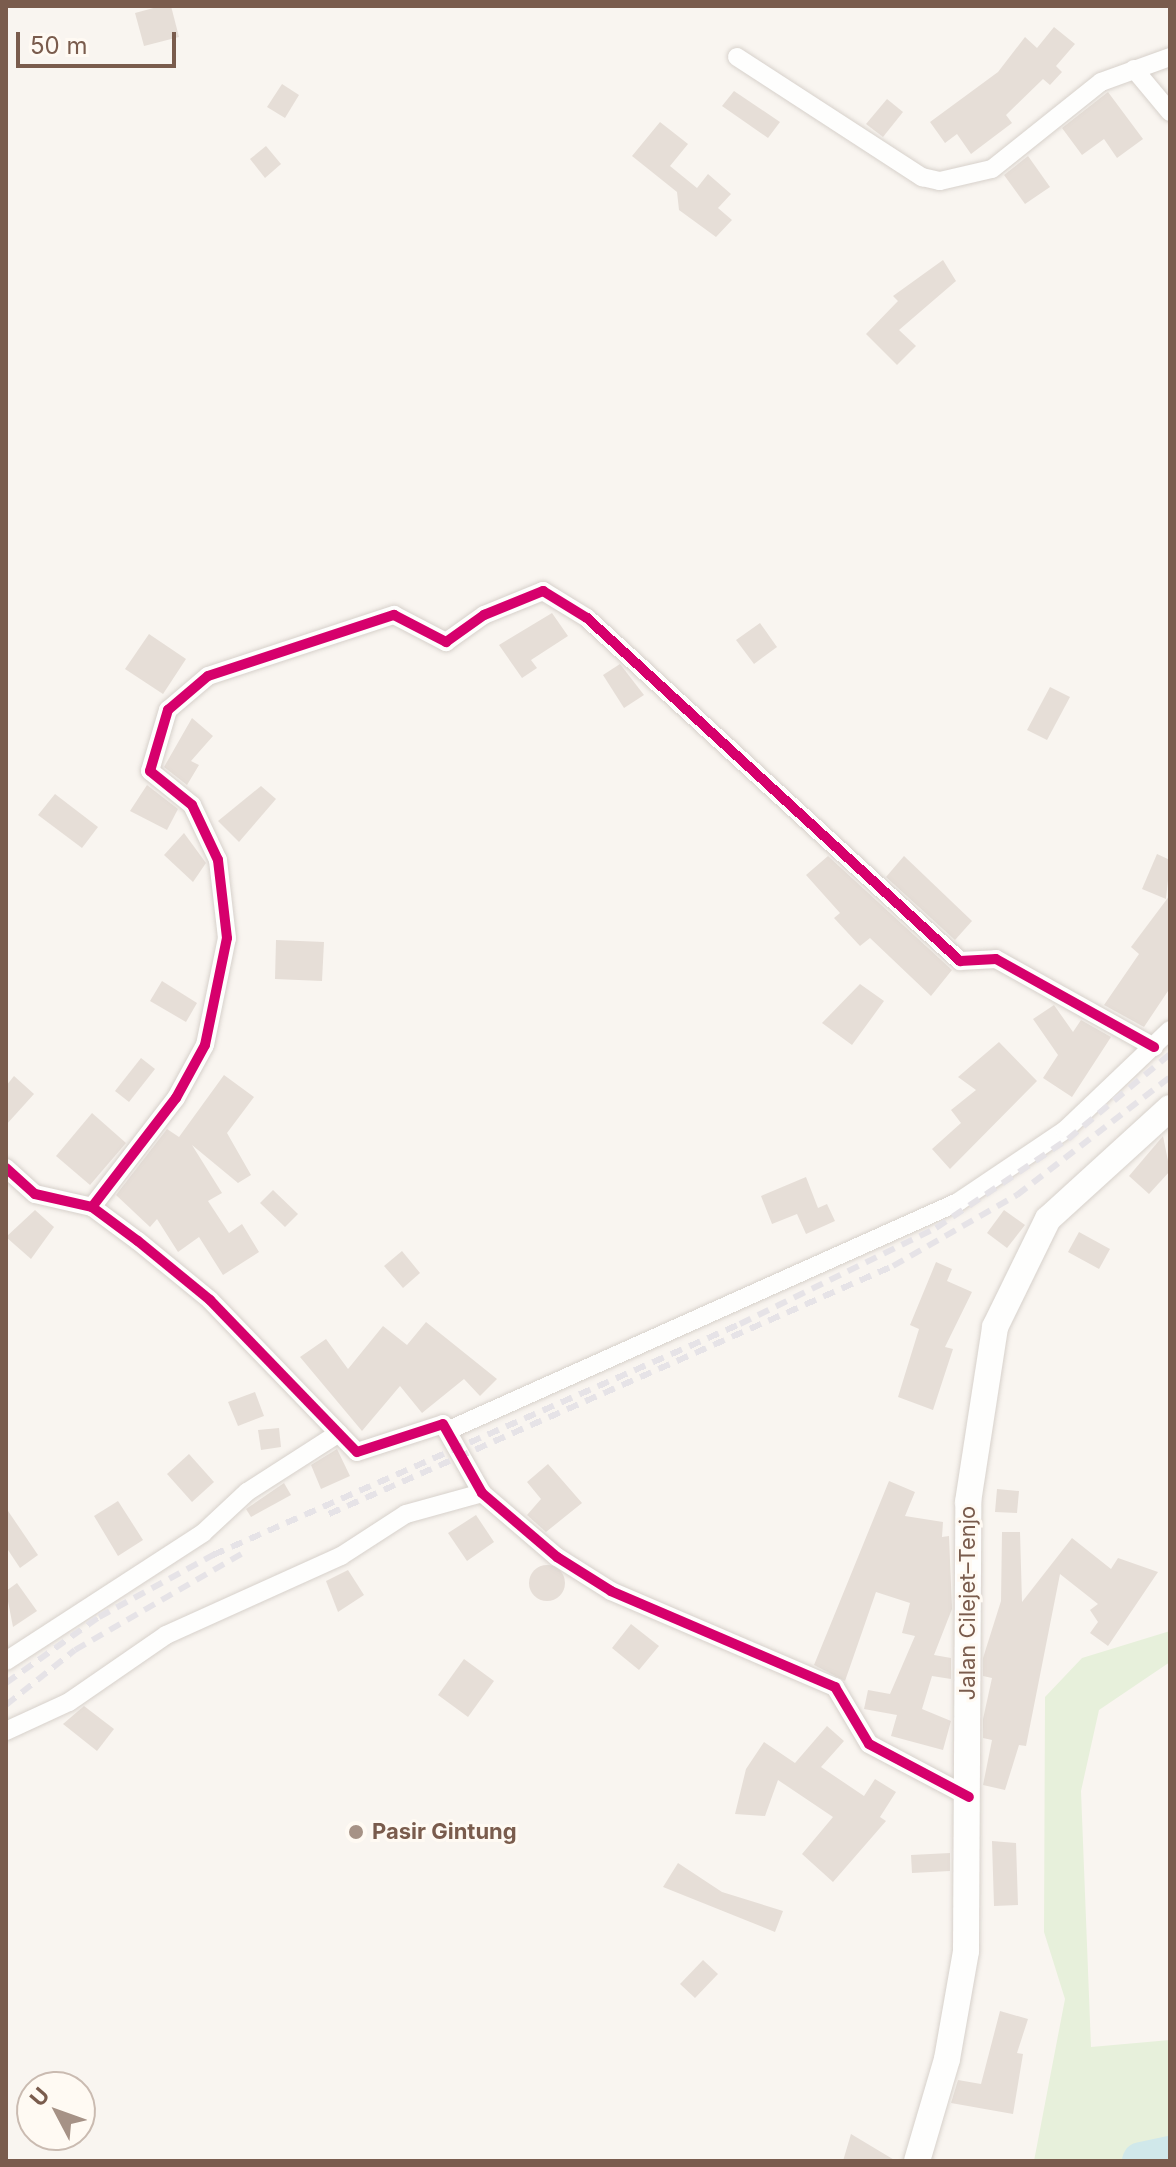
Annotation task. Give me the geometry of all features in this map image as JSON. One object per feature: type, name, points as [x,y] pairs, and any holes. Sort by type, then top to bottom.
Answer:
[{"type":"main road","name":"Jalan Cilejet–Tenjo","points":[[917,2161],[947,2059],[966,1951],[968,1502],[995,1327],[1048,1219],[1170,1108]]},
{"type":"street","points":[[737,57],[940,181],[992,169],[1075,100],[1134,69],[1170,57]]},
{"type":"street","points":[[1134,69],[1170,112]]},
{"type":"street","points":[[92,1207],[176,1098],[205,1045],[227,938],[218,860],[192,805],[150,771],[181,692],[208,676],[394,615],[446,642],[543,591],[587,618],[960,961],[996,959],[1154,1047]]},
{"type":"street","points":[[449,1430],[958,1202],[1047,1144],[1170,1030]]},
{"type":"street","points":[[6,1168],[35,1194],[92,1207],[210,1300],[357,1452],[435,1423],[449,1430],[482,1493],[521,1531],[611,1591],[835,1687],[869,1744],[969,1797]]},
{"type":"street","points":[[6,1661],[203,1533],[257,1485],[339,1433]]},
{"type":"street","points":[[6,1731],[69,1702],[166,1635],[341,1556],[406,1514],[482,1493]]},
{"type":"green space","points":[[1170,1631],[1170,1662],[1099,1710],[1081,1791],[1091,2047],[1170,2040],[1170,2161],[1034,2161],[1065,1999],[1044,1932],[1045,1697],[1082,1658]]},
{"type":"building","points":[[171,6],[179,37],[144,46],[135,13]]},
{"type":"building","points":[[1054,27],[1075,44],[1056,66],[1062,72],[1050,85],[1043,79],[1006,115],[1012,123],[971,154],[957,134],[945,143],[930,122],[998,72],[1025,37],[1037,48]]},
{"type":"building","points":[[282,84],[299,95],[285,118],[267,107]]},
{"type":"building","points":[[734,91],[780,122],[768,138],[722,106]]},
{"type":"building","points":[[1108,92],[1143,139],[1117,158],[1104,139],[1082,155],[1062,128]]},
{"type":"building","points":[[887,99],[903,112],[883,137],[866,124]]},
{"type":"building","points":[[660,122],[688,144],[670,166],[697,188],[708,174],[731,194],[718,208],[732,220],[716,237],[679,210],[677,192],[632,156]]},
{"type":"building","points":[[266,146],[281,164],[265,178],[250,159]]},
{"type":"building","points":[[1028,156],[1050,187],[1025,204],[1004,175]]},
{"type":"building","points":[[943,260],[956,281],[899,330],[916,346],[897,365],[866,334],[898,301],[893,296]]},
{"type":"building","points":[[552,613],[568,636],[531,660],[537,668],[522,678],[499,645]]},
{"type":"building","points":[[760,623],[777,647],[754,664],[736,640]]},
{"type":"building","points":[[149,634],[186,659],[163,694],[125,669]]},
{"type":"building","points":[[620,664],[644,695],[624,708],[603,675]]},
{"type":"building","points":[[1050,687],[1070,697],[1047,740],[1027,730]]},
{"type":"building","points":[[192,718],[213,736],[191,761],[199,765],[187,785],[164,767]]},
{"type":"building","points":[[147,785],[178,809],[167,830],[130,811]]},
{"type":"building","points":[[261,786],[276,799],[239,842],[218,821]]},
{"type":"building","points":[[55,794],[98,827],[82,848],[38,815]]},
{"type":"building","points":[[184,833],[206,863],[193,882],[164,855]]},
{"type":"building","points":[[1157,854],[1170,860],[1166,899],[1142,889]]},
{"type":"building","points":[[828,856],[952,970],[931,996],[870,938],[860,946],[834,918],[840,913],[806,875]]},
{"type":"building","points":[[904,856],[972,921],[955,940],[886,877]]},
{"type":"building","points":[[1170,895],[1170,988],[1144,1027],[1104,1005],[1139,954],[1131,947]]},
{"type":"building","points":[[276,940],[324,942],[322,981],[275,979]]},
{"type":"building","points":[[162,981],[197,1003],[186,1022],[150,1001]]},
{"type":"building","points":[[860,984],[884,1001],[852,1045],[822,1023]]},
{"type":"building","points":[[1054,1005],[1073,1032],[1081,1020],[1111,1037],[1072,1097],[1043,1078],[1058,1055],[1033,1019]]},
{"type":"building","points":[[999,1042],[1037,1081],[950,1169],[932,1149],[961,1123],[951,1110],[976,1090],[958,1077]]},
{"type":"building","points":[[141,1058],[155,1069],[129,1102],[115,1091]]},
{"type":"building","points":[[224,1075],[254,1097],[227,1133],[251,1175],[238,1183],[192,1145],[222,1193],[208,1201],[229,1233],[242,1224],[259,1252],[223,1275],[199,1237],[178,1252],[157,1219],[150,1227],[116,1195],[167,1129],[179,1137]]},
{"type":"building","points":[[14,1076],[34,1094],[6,1125],[6,1086]]},
{"type":"building","points":[[92,1113],[126,1143],[90,1185],[56,1156]]},
{"type":"building","points":[[1163,1136],[1170,1171],[1149,1194],[1129,1176]]},
{"type":"building","points":[[806,1177],[818,1208],[827,1204],[835,1221],[806,1234],[797,1214],[772,1224],[761,1196]]},
{"type":"building","points":[[273,1190],[298,1214],[285,1227],[260,1203]]},
{"type":"building","points":[[35,1210],[54,1227],[31,1259],[6,1237]]},
{"type":"building","points":[[1004,1210],[1025,1225],[1007,1248],[987,1233]]},
{"type":"building","points":[[1079,1232],[1110,1249],[1099,1269],[1068,1252]]},
{"type":"building","points":[[402,1251],[420,1273],[403,1288],[384,1266]]},
{"type":"building","points":[[936,1262],[952,1269],[947,1281],[972,1292],[945,1347],[953,1349],[933,1410],[898,1397],[919,1329],[910,1325]]},
{"type":"building","points":[[426,1322],[497,1379],[480,1396],[464,1379],[422,1413],[400,1386],[362,1431],[300,1357],[326,1339],[348,1369],[383,1326],[407,1345]]},
{"type":"building","points":[[255,1392],[264,1416],[238,1426],[228,1402]]},
{"type":"building","points":[[279,1428],[281,1447],[261,1450],[258,1430]]},
{"type":"building","points":[[337,1449],[350,1476],[321,1489],[311,1465]]},
{"type":"building","points":[[189,1454],[214,1482],[192,1502],[167,1474]]},
{"type":"building","points":[[548,1464],[582,1503],[546,1532],[527,1515],[541,1499],[527,1482]]},
{"type":"building","points":[[889,1481],[915,1492],[905,1516],[943,1522],[942,1537],[949,1536],[952,1609],[934,1655],[951,1658],[951,1679],[932,1676],[922,1709],[951,1721],[943,1750],[891,1736],[897,1715],[864,1709],[868,1690],[890,1694],[915,1636],[902,1633],[910,1603],[876,1592],[845,1681],[814,1665]]},
{"type":"building","points":[[284,1483],[291,1495],[251,1517],[246,1509]]},
{"type":"building","points":[[997,1489],[1019,1491],[1017,1513],[995,1512]]},
{"type":"building","points":[[118,1501],[143,1540],[118,1556],[94,1516]]},
{"type":"building","points":[[6,1508],[38,1555],[20,1568],[6,1547]]},
{"type":"building","points":[[476,1515],[494,1542],[467,1561],[448,1533]]},
{"type":"building","points":[[1002,1532],[1020,1532],[1022,1602],[1072,1538],[1111,1569],[1118,1558],[1158,1572],[1108,1646],[1090,1633],[1098,1622],[1090,1610],[1098,1604],[1060,1574],[1026,1746],[1019,1745],[1005,1790],[983,1785],[992,1740],[983,1738],[983,1719],[992,1678],[983,1676],[983,1658],[1001,1601]]},
{"type":"building","points":[[547,1565],[560,1570],[565,1583],[560,1596],[547,1601],[534,1596],[529,1583],[534,1570]]},
{"type":"building","points":[[348,1570],[364,1595],[338,1612],[326,1581]]},
{"type":"building","points":[[17,1583],[37,1611],[13,1627],[6,1591]]},
{"type":"building","points":[[631,1624],[659,1646],[639,1670],[612,1648]]},
{"type":"building","points":[[464,1659],[494,1681],[468,1717],[438,1695]]},
{"type":"building","points":[[84,1706],[114,1729],[97,1751],[63,1724]]},
{"type":"building","points":[[827,1726],[844,1741],[821,1767],[864,1796],[875,1779],[896,1792],[880,1817],[886,1821],[833,1882],[802,1854],[833,1817],[778,1780],[765,1816],[735,1814],[746,1769],[764,1742],[795,1763]]},
{"type":"building","points":[[992,1841],[1016,1843],[1018,1905],[994,1906]]},
{"type":"building","points":[[950,1853],[950,1871],[912,1873],[911,1855]]},
{"type":"building","points":[[678,1863],[722,1892],[783,1911],[775,1932],[663,1887]]},
{"type":"building","points":[[703,1960],[718,1974],[695,1998],[680,1984]]},
{"type":"building","points":[[1000,2011],[1028,2019],[1017,2053],[1023,2054],[1013,2114],[951,2103],[958,2080],[981,2084]]},
{"type":"building","points":[[851,2134],[896,2161],[843,2161]]},
{"type":"waterway","points":[[1141,2161],[1170,2155]]},
{"type":"railway","points":[[6,1683],[99,1617],[213,1555],[740,1324],[936,1228],[1068,1139],[1170,1054]]},
{"type":"railway","points":[[329,1514],[893,1266],[1017,1195],[1170,1077]]},
{"type":"railway","points":[[6,1705],[75,1650],[245,1552]]},
{"type":"cycle path","points":[[92,1207],[176,1098],[205,1045],[227,938],[218,860],[192,805],[150,771],[168,710],[208,676],[394,615],[446,642],[484,615],[543,591],[587,618],[960,961],[996,959],[1154,1047]]},
{"type":"cycle path","points":[[6,1168],[35,1194],[92,1207],[138,1241],[210,1300],[357,1452],[443,1424],[482,1493],[557,1557],[611,1591],[835,1687],[869,1744],[969,1797]]},
{"type":"place","name":"Pasir Gintung","points":[[356,1832]]}]
